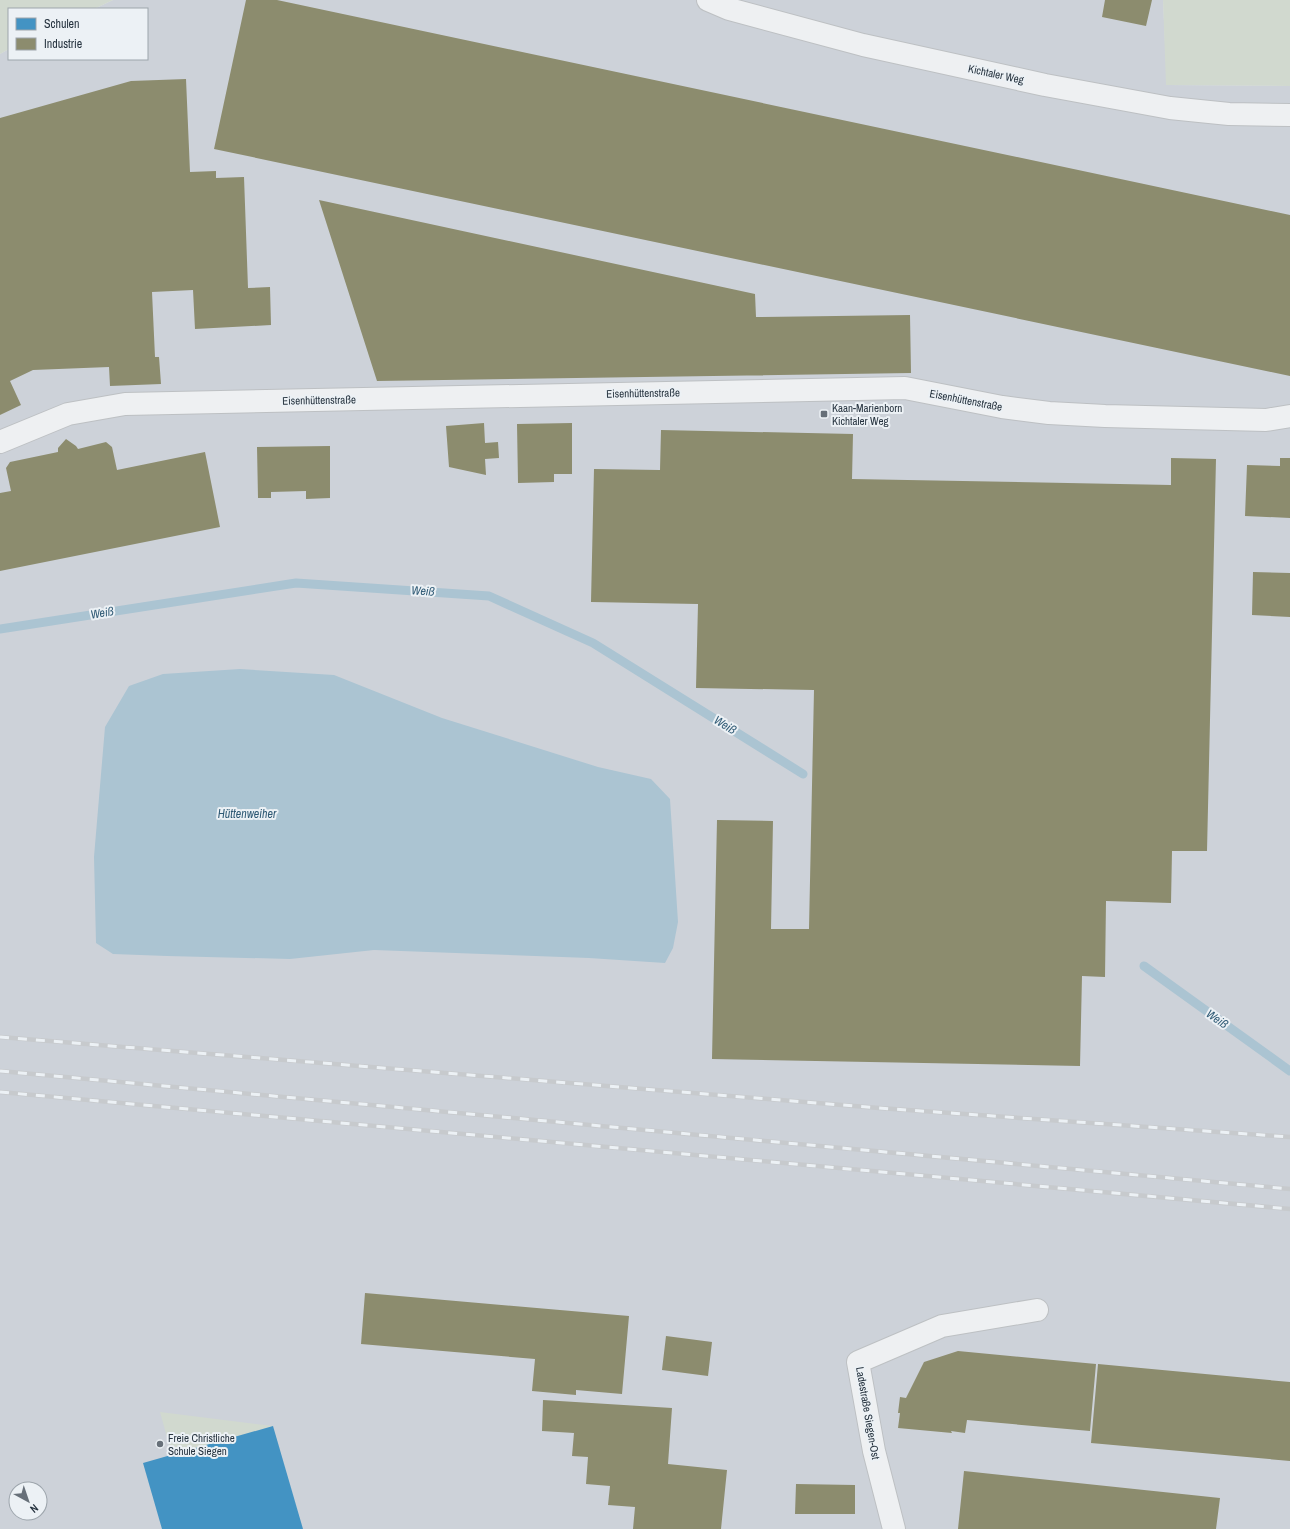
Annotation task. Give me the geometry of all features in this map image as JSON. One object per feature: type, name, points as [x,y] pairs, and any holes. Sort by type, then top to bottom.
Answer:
[{"type":"street","name":"Kichtaler Weg","points":[[708,0],[729,9],[863,45],[1046,85],[1170,108],[1229,114],[1290,115]]},
{"type":"street","name":"Eisenhüttenstraße","points":[[0,442],[68,414],[125,404],[889,388],[905,388],[1002,407],[1049,413],[1266,420],[1290,416]]},
{"type":"street","name":"Ladestraße Siegen-Ost","points":[[894,1529],[874,1451],[858,1362],[942,1326],[1037,1310]]},
{"type":"shaded area","points":[[0,0],[113,0],[96,8],[8,8],[8,50],[0,54]]},
{"type":"shaded area","points":[[113,0],[1163,0],[1167,85],[1290,86],[1290,1529],[0,1529],[0,54],[8,50],[8,60],[148,60],[148,8],[96,8]]},
{"type":"shaded area","points":[[1163,0],[1290,0],[1290,86],[1166,85]]},
{"type":"shaded area","points":[[160,1412],[273,1426],[172,1455]]},
{"type":"water","name":"Hüttenweiher","points":[[240,669],[334,675],[442,718],[598,767],[651,779],[670,799],[678,922],[673,948],[665,963],[589,958],[374,950],[290,959],[167,956],[113,954],[96,943],[94,857],[105,727],[129,686],[163,674]]},
{"type":"building: Schulen","points":[[273,1426],[303,1529],[162,1529],[143,1463]]},
{"type":"building: Industrie","points":[[246,0],[277,0],[1290,215],[1290,376],[214,149]]},
{"type":"building: Industrie","points":[[1105,0],[1152,0],[1146,26],[1102,17]]},
{"type":"building: Industrie","points":[[186,79],[190,172],[216,171],[216,178],[244,177],[248,288],[270,287],[271,325],[195,329],[193,290],[152,292],[155,357],[159,357],[161,384],[110,386],[109,367],[33,370],[10,381],[21,405],[0,415],[0,118],[131,81]]},
{"type":"building: Industrie","points":[[319,200],[755,294],[756,317],[910,315],[911,373],[377,381]]},
{"type":"building: Industrie","points":[[484,423],[485,443],[498,442],[499,458],[485,459],[486,475],[449,467],[446,426]]},
{"type":"building: Industrie","points":[[572,423],[572,474],[554,474],[554,482],[518,483],[517,424]]},
{"type":"building: Industrie","points":[[661,430],[853,434],[852,479],[1171,485],[1171,458],[1216,459],[1207,851],[1172,851],[1171,903],[1106,901],[1105,977],[1082,976],[1080,1066],[712,1059],[717,820],[773,821],[771,929],[809,929],[814,690],[696,688],[698,604],[591,602],[594,469],[660,470]]},
{"type":"building: Industrie","points":[[66,439],[78,449],[106,442],[112,447],[117,470],[205,452],[220,527],[0,571],[0,493],[11,491],[6,468],[10,462],[58,452],[58,448]]},
{"type":"building: Industrie","points":[[330,446],[330,498],[306,499],[306,491],[271,492],[271,498],[258,498],[257,447]]},
{"type":"building: Industrie","points":[[1280,458],[1290,458],[1290,518],[1245,516],[1247,465],[1280,466]]},
{"type":"building: Industrie","points":[[1253,572],[1290,573],[1290,617],[1252,615]]},
{"type":"building: Industrie","points":[[365,1293],[629,1316],[622,1394],[576,1390],[576,1395],[532,1391],[535,1359],[361,1344]]},
{"type":"building: Industrie","points":[[666,1336],[712,1342],[708,1376],[662,1370]]},
{"type":"building: Industrie","points":[[958,1351],[1096,1364],[1090,1431],[967,1420],[965,1433],[898,1428],[900,1397],[906,1398],[924,1362]]},
{"type":"building: Industrie","points":[[1098,1364],[1290,1382],[1290,1461],[1091,1443]]},
{"type":"building: Industrie","points":[[543,1400],[672,1408],[668,1464],[727,1470],[721,1529],[633,1529],[635,1507],[608,1505],[610,1486],[586,1484],[588,1457],[572,1456],[574,1433],[542,1431]]},
{"type":"building: Industrie","points":[[964,1471],[1220,1498],[1216,1529],[958,1529]]},
{"type":"building: Industrie","points":[[796,1484],[855,1485],[855,1514],[795,1514]]},
{"type":"waterway","name":"Weiß","points":[[0,629],[296,583],[489,596],[593,643],[803,774]]},
{"type":"waterway","name":"Weiß","points":[[1144,966],[1290,1071]]},
{"type":"railway","points":[[0,1037],[879,1108],[1290,1137]]},
{"type":"railway","points":[[0,1071],[1290,1189]]},
{"type":"railway","points":[[0,1092],[1290,1209]]},
{"type":"place","name":"Kaan-Marienborn Kichtaler Weg","points":[[824,414]]},
{"type":"place","name":"Freie Christliche Schule Siegen","points":[[160,1444]]}]
